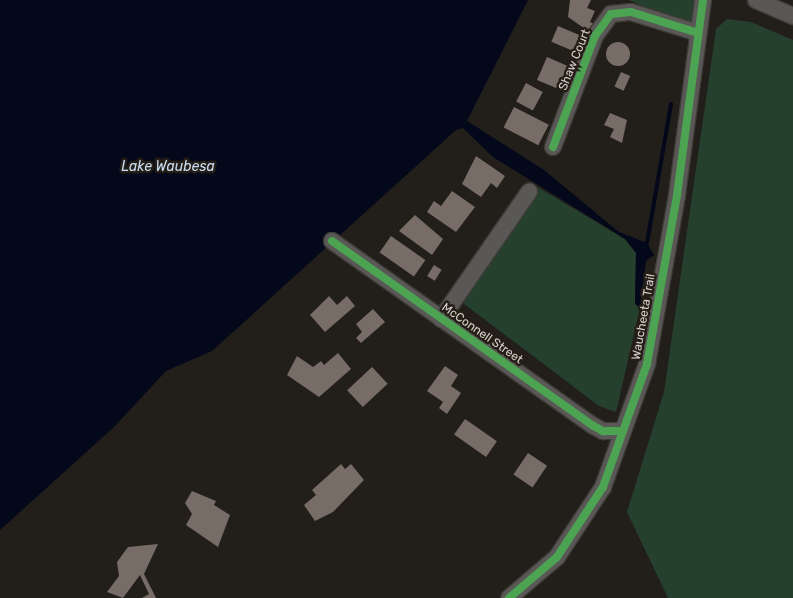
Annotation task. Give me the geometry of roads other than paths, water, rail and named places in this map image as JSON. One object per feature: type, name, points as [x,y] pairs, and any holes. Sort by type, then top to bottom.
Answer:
[{"type":"street","name":"Waucheeta Trail","points":[[509,598],[557,557],[603,487],[647,364],[677,195],[703,0]]},
{"type":"street","points":[[756,0],[793,16]]},
{"type":"street","name":"Shaw Court","points":[[553,147],[595,36],[611,14],[631,12],[681,32],[698,33]]},
{"type":"street","points":[[441,319],[529,192]]},
{"type":"street","name":"McConnell Street","points":[[332,241],[592,425],[602,431],[623,431]]},
{"type":"water","name":"Lake Waubesa","points":[[0,0],[528,0],[467,121],[544,170],[619,232],[647,243],[654,255],[646,261],[640,308],[635,304],[636,253],[625,239],[493,157],[463,128],[456,130],[212,351],[166,371],[114,427],[0,530]]},
{"type":"waterway","points":[[647,243],[671,104]]}]
